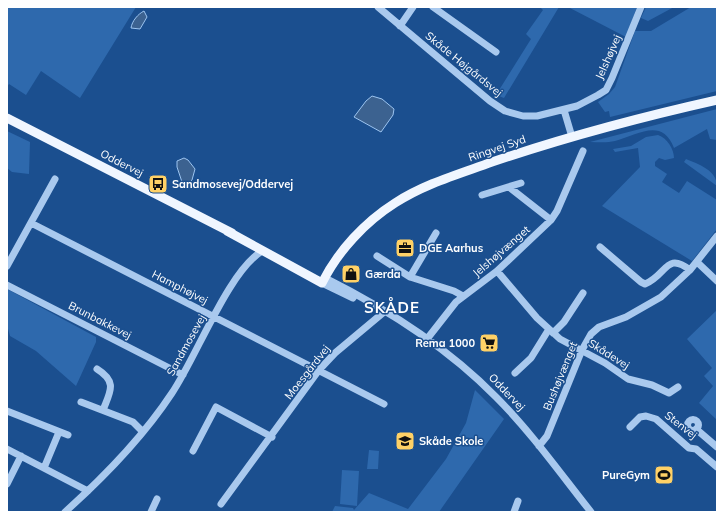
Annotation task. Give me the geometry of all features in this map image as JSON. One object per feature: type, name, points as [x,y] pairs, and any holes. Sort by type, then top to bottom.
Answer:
[{"type":"main road","name":"Ringvej Syd","points":[[324,281],[342,252],[363,229],[383,211],[408,196],[447,179],[572,137],[717,100]]},
{"type":"main road","name":"Oddervej","points":[[7,118],[324,281]]},
{"type":"main road","name":"Oddervej","points":[[227,230],[262,251],[324,281]]},
{"type":"street","name":"Skåde Højgårdsvej","points":[[378,7],[490,102],[505,111],[524,116],[538,116],[564,110]]},
{"type":"street","points":[[400,26],[413,7]]},
{"type":"street","points":[[433,7],[496,52]]},
{"type":"street","name":"Jelshøjvej","points":[[564,110],[588,102],[606,90],[641,7]]},
{"type":"street","points":[[564,110],[572,137]]},
{"type":"street","name":"Jelshøjvænget","points":[[427,339],[451,307],[463,296],[497,271],[551,220],[557,211],[583,151]]},
{"type":"street","points":[[7,266],[55,179]]},
{"type":"street","points":[[482,195],[521,183]]},
{"type":"street","points":[[509,187],[551,220]]},
{"type":"street","name":"Hamphøjvej","points":[[31,224],[384,404]]},
{"type":"street","points":[[410,277],[436,233]]},
{"type":"street","name":"Bushøjvænget","points":[[539,446],[547,436],[552,426],[586,341],[599,327],[626,317],[666,292],[690,270],[717,236]]},
{"type":"street","points":[[600,247],[645,284],[653,280],[669,265],[675,262],[680,263],[690,270]]},
{"type":"street","name":"Sandmosevej","points":[[65,512],[143,432],[162,408],[183,375],[214,317],[247,263],[262,251]]},
{"type":"street","points":[[376,256],[410,277],[463,296]]},
{"type":"street","points":[[697,262],[717,281]]},
{"type":"street","name":"Skådevej","points":[[497,271],[560,339],[605,362],[628,379],[652,384],[670,393],[678,387]]},
{"type":"street","name":"Oddervej","points":[[324,281],[360,297],[427,339],[476,377],[515,417],[591,512]]},
{"type":"street","name":"Brunbakkevej","points":[[7,285],[183,375]]},
{"type":"street","points":[[515,373],[531,358],[551,331],[564,322],[583,293]]},
{"type":"street","name":"Moesgårdvej","points":[[221,504],[272,437],[319,370],[335,353],[384,312]]},
{"type":"street","points":[[97,369],[106,374],[111,384],[111,390],[103,410]]},
{"type":"street","points":[[81,402],[133,422],[143,432]]},
{"type":"street","points":[[193,450],[216,407],[272,437]]},
{"type":"street","points":[[7,411],[68,435]]},
{"type":"street","name":"Stenvej","points":[[630,426],[640,417],[651,417],[689,448],[696,449],[717,467]]},
{"type":"street","name":"Stenvej","points":[[696,429],[717,447]]},
{"type":"street","points":[[44,468],[59,432]]},
{"type":"street","points":[[7,448],[88,490]]},
{"type":"street","points":[[7,484],[21,456]]},
{"type":"street","points":[[151,512],[157,498]]},
{"type":"street","points":[[514,512],[518,501]]},
{"type":"shaded area","points":[[7,7],[136,7],[80,98],[41,71],[26,95],[9,84],[7,87]]},
{"type":"shaded area","points":[[540,7],[559,7],[504,98],[496,95],[531,39],[526,34],[543,10]]},
{"type":"shaded area","points":[[568,7],[637,7],[626,37]]},
{"type":"shaded area","points":[[646,7],[674,7],[648,21],[641,18]]},
{"type":"shaded area","points":[[691,7],[717,7],[717,91],[610,117],[609,111],[605,112],[598,102],[609,94],[615,87],[635,31],[651,31]]},
{"type":"shaded area","points":[[144,11],[147,17],[140,29],[131,28],[136,18]]},
{"type":"shaded area","points":[[372,96],[382,99],[394,109],[393,115],[381,132],[354,117],[366,101]]},
{"type":"shaded area","points":[[717,109],[717,140],[710,139],[707,129],[674,148],[669,139],[663,133],[656,131],[641,132],[612,142],[590,142]]},
{"type":"shaded area","points":[[7,131],[30,142],[29,174],[12,172],[7,168]]},
{"type":"shaded area","points":[[658,135],[669,144],[673,151],[674,158],[665,160],[659,158],[655,162],[655,166],[667,174],[662,182],[679,193],[687,181],[717,200],[717,229],[692,261],[602,206],[640,167],[638,148],[615,152],[613,149],[631,146],[646,137]]},
{"type":"shaded area","points":[[184,158],[188,160],[195,169],[192,180],[188,184],[182,182],[177,167],[177,161]]},
{"type":"shaded area","points":[[686,159],[706,168],[714,176],[717,186],[684,162]]},
{"type":"shaded area","points":[[7,289],[96,337],[96,342],[76,386],[36,351],[10,336],[7,325]]},
{"type":"shaded area","points":[[717,310],[717,420],[699,403],[713,386],[704,376],[712,368],[687,339]]},
{"type":"shaded area","points":[[475,390],[504,419],[439,512],[332,512],[335,506],[353,508],[354,510],[369,493],[408,509],[446,459],[466,423]]},
{"type":"shaded area","points":[[369,450],[379,451],[378,469],[367,469]]},
{"type":"shaded area","points":[[342,470],[359,471],[357,506],[340,504]]},
{"type":"place","name":"Sandmosevej/Oddervej","points":[[158,184]]},
{"type":"place","name":"DGE Aarhus","points":[[405,248]]},
{"type":"place","name":"Gærda","points":[[351,274]]},
{"type":"place","name":"Rema 1000","points":[[489,343]]},
{"type":"place","name":"Skåde Skole","points":[[405,441]]},
{"type":"place","name":"PureGym","points":[[664,475]]},
{"type":"district","name":"SKÅDE","points":[[392,307]]}]
